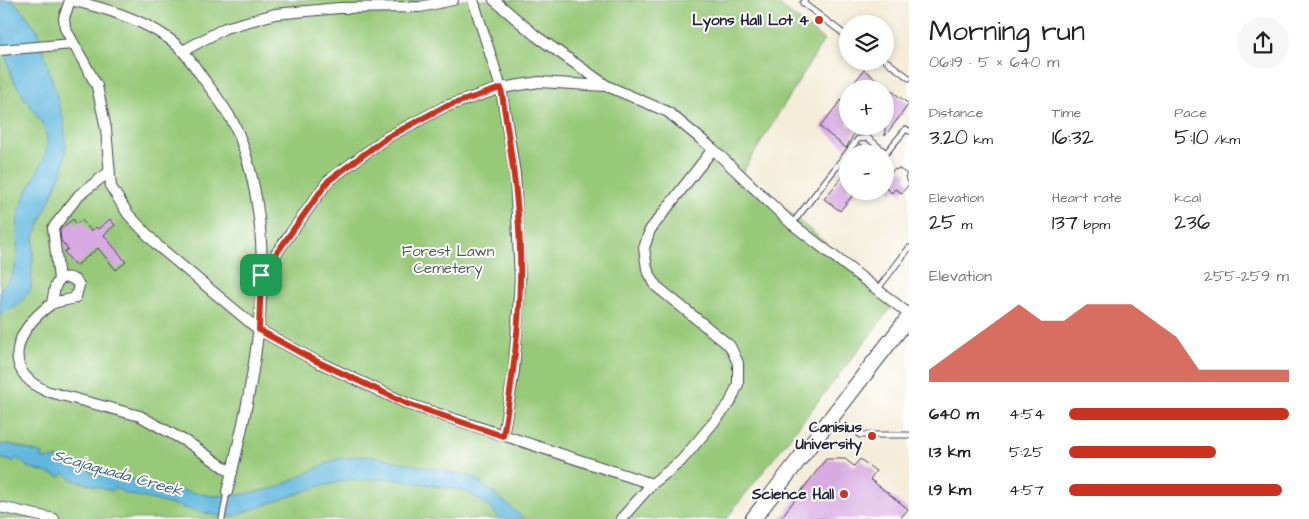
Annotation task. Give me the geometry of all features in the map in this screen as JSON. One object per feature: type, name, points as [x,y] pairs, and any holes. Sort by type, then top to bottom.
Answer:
[{"type":"main road","points":[[753,519],[909,316]]},
{"type":"street","points":[[227,492],[254,371],[259,330],[261,275],[254,184],[239,134],[212,90],[183,51],[168,38],[136,21],[104,8],[70,0],[64,18],[65,28],[97,86],[106,129],[111,187],[128,214],[158,246],[259,330],[316,361],[408,404],[652,484]]},
{"type":"street","points":[[183,51],[225,28],[275,14],[339,8],[420,7],[453,0]]},
{"type":"street","points":[[473,0],[501,88],[515,174],[520,280],[514,370],[503,436]]},
{"type":"street","points":[[494,0],[536,36],[607,86],[668,112],[713,149],[792,224],[909,316]]},
{"type":"street","points":[[1,50],[74,44]]},
{"type":"street","points":[[261,275],[328,181],[394,134],[444,107],[501,88],[539,82],[607,86]]},
{"type":"street","points":[[621,519],[652,484],[681,461],[730,403],[738,384],[738,363],[730,346],[656,286],[647,269],[644,248],[650,230],[713,149]]},
{"type":"street","points":[[52,303],[55,287],[59,279],[53,228],[79,195],[109,172]]},
{"type":"street","points":[[59,279],[68,277],[76,280],[79,285],[78,295],[74,299],[52,303],[29,323],[21,334],[17,347],[17,364],[21,373],[32,385],[46,391],[140,416],[168,430],[232,473]]},
{"type":"street","points":[[0,507],[54,519]]},
{"type":"lane","points":[[805,0],[803,3],[839,30]]},
{"type":"lane","points":[[894,67],[909,78]]},
{"type":"lane","points":[[792,224],[858,139],[868,138],[886,153],[906,129],[909,131]]},
{"type":"lane","points":[[876,290],[909,248]]},
{"type":"lane","points":[[860,435],[909,435]]},
{"type":"lane","points":[[222,519],[227,492]]},
{"type":"green space","name":"Forest Lawn Cemetery","points":[[0,0],[773,0],[824,40],[742,173],[896,302],[726,519],[0,519]]},
{"type":"water","points":[[0,0],[13,0],[37,29],[64,121],[66,148],[64,166],[34,237],[31,289],[19,305],[0,315],[0,289],[14,272],[16,263],[19,212],[42,163],[47,143],[46,134],[41,122],[18,88],[9,68],[2,34]]},
{"type":"water","points":[[10,444],[43,454],[42,459],[59,458],[89,467],[91,473],[103,471],[143,482],[145,488],[158,486],[213,496],[239,495],[276,488],[336,459],[359,456],[377,457],[474,477],[525,519],[501,519],[483,502],[464,491],[393,479],[348,480],[317,487],[233,516],[214,515],[124,493],[115,487],[112,491],[73,480],[64,473],[61,477],[28,467],[17,458],[13,462],[0,458],[0,445]]},
{"type":"building","points":[[864,70],[877,80],[856,80]]},
{"type":"building","points":[[894,93],[909,104],[894,124]]},
{"type":"building","points":[[839,103],[839,135],[853,135],[848,145],[842,145],[820,127]]},
{"type":"building","points":[[898,168],[907,174],[905,177],[909,184],[902,193],[895,189],[894,190],[894,169]]},
{"type":"building","points":[[839,181],[839,200],[849,200],[840,211],[824,199]]},
{"type":"building","points":[[73,219],[76,224],[82,220],[91,231],[96,227],[98,229],[110,219],[115,225],[104,235],[126,262],[116,270],[98,248],[76,266],[64,252],[68,249],[61,241],[60,230]]},
{"type":"building","name":"Science Hall","points":[[826,459],[845,459],[854,466],[860,459],[876,471],[870,479],[908,509],[900,519],[780,519]]},
{"type":"place","name":"Lyons Hall Lot 4","points":[[819,20]]},
{"type":"place","name":"Canisius University","points":[[872,436]]},
{"type":"place","name":"Science Hall","points":[[844,494]]},
{"type":"route","points":[[501,88],[515,174],[520,280],[514,370],[503,436],[408,404],[316,361],[259,330],[261,275],[328,181],[386,138],[444,107],[501,88]]},
{"type":"water label","name":"Scajaquada Creek","points":[[118,472]]}]
